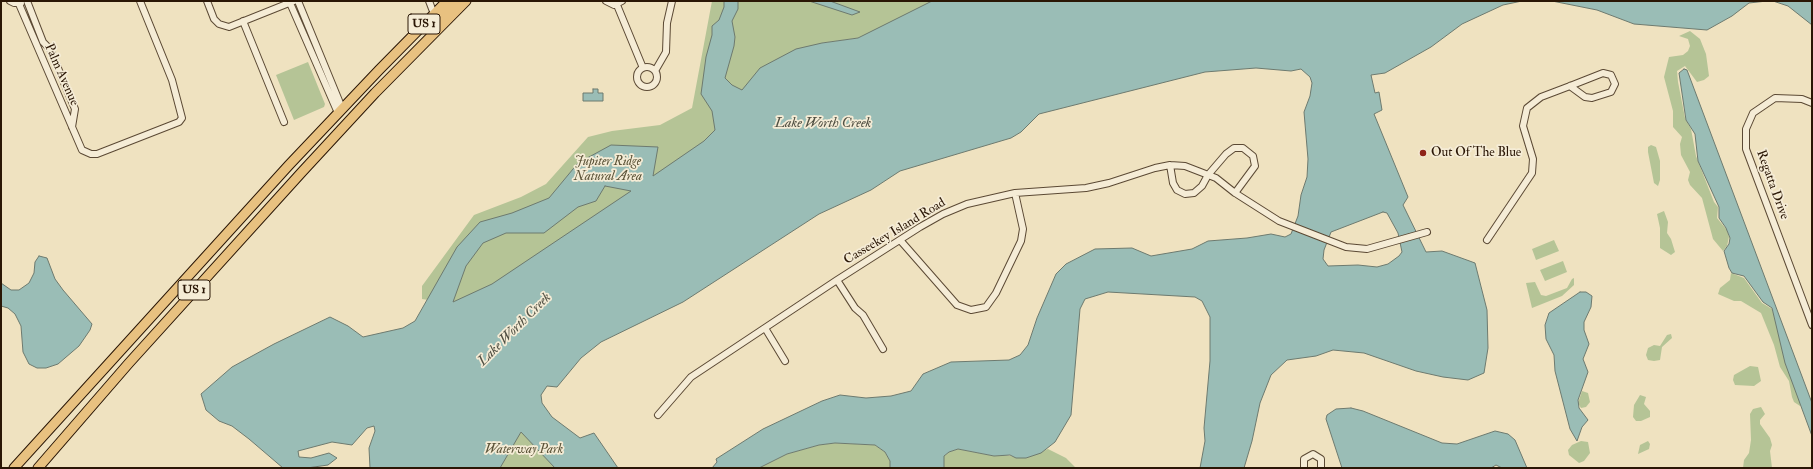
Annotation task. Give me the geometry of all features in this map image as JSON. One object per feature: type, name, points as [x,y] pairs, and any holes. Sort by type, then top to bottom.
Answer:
[{"type":"main road","name":"US 1","points":[[14,468],[340,110],[447,1]]},
{"type":"main road","points":[[440,28],[445,12],[456,1]]},
{"type":"main road","name":"US 1","points":[[38,468],[203,280],[375,93],[466,1]]},
{"type":"main road","points":[[313,160],[319,146],[379,80],[378,70]]},
{"type":"main road","points":[[203,280],[204,267],[227,243],[233,228]]},
{"type":"main road","points":[[129,363],[143,341],[189,288],[188,277]]},
{"type":"street","points":[[3,1],[10,1],[19,4],[26,1],[43,42],[50,49],[75,109],[72,127]]},
{"type":"street","name":"Palm Avenue","points":[[19,4],[82,150],[87,153],[97,154],[179,122],[182,118],[172,80],[140,1]]},
{"type":"street","points":[[206,1],[214,19],[219,24],[229,27],[292,2],[340,110]]},
{"type":"street","points":[[298,1],[340,110]]},
{"type":"street","points":[[429,1],[434,14]]},
{"type":"street","points":[[606,1],[611,5],[620,3],[643,68]]},
{"type":"street","points":[[655,71],[666,52],[667,23],[672,1]]},
{"type":"street","points":[[243,21],[284,122]]},
{"type":"street","points":[[649,67],[655,71],[657,78],[655,84],[650,87],[644,87],[639,84],[637,77],[640,70],[643,68],[649,67]]},
{"type":"street","points":[[1487,240],[1532,173],[1533,160],[1523,126],[1527,108],[1541,97],[1603,73],[1611,75],[1615,84],[1611,92],[1592,98],[1585,96],[1570,86]]},
{"type":"street","points":[[53,83],[63,79]]},
{"type":"street","name":"Regatta Drive","points":[[1812,103],[1802,99],[1775,98],[1753,113],[1746,129],[1746,149],[1812,325]]},
{"type":"street","points":[[1170,166],[1173,183],[1177,190],[1185,194],[1194,193],[1202,186],[1208,175],[1226,154],[1234,148],[1243,148],[1249,151],[1253,156],[1255,166],[1235,193]]},
{"type":"street","name":"Casseekey Island Road","points":[[658,415],[691,377],[900,240],[943,214],[967,204],[1015,193],[1086,188],[1170,166],[1185,166],[1216,178],[1235,193],[1279,221],[1346,247],[1359,249],[1390,243],[1426,232]]},
{"type":"street","points":[[900,240],[957,305],[971,310],[979,310],[986,307],[992,300],[1021,241],[1023,229],[1015,193]]},
{"type":"street","points":[[837,280],[855,308],[863,315],[883,349]]},
{"type":"street","points":[[765,328],[785,361]]},
{"type":"street","points":[[1304,468],[1304,459],[1313,454],[1321,459],[1321,468]]},
{"type":"green space","name":"Jupiter Ridge Natural Area","points":[[712,1],[956,1],[858,38],[822,43],[710,144],[537,262],[455,304],[422,299],[422,286],[474,215],[521,197],[546,184],[588,137],[612,131],[660,125],[692,108]]},
{"type":"green space","points":[[1690,31],[1700,39],[1706,54],[1709,76],[1704,80],[1697,82],[1685,66],[1677,71],[1678,82],[1685,118],[1691,129],[1696,156],[1714,202],[1718,207],[1717,218],[1727,230],[1729,237],[1727,246],[1723,251],[1713,239],[1702,198],[1690,185],[1688,180],[1690,172],[1681,155],[1680,144],[1682,137],[1673,127],[1673,111],[1664,77],[1669,57],[1683,55],[1688,51],[1690,46],[1688,39],[1679,36]]},
{"type":"green space","points":[[308,62],[325,104],[324,107],[294,120],[276,75]]},
{"type":"green space","points":[[1651,145],[1656,147],[1660,161],[1660,180],[1658,186],[1654,183],[1648,152],[1648,147]]},
{"type":"green space","points":[[1664,211],[1668,222],[1667,233],[1671,239],[1675,252],[1671,255],[1660,248],[1660,228],[1657,214]]},
{"type":"green space","points":[[1554,240],[1559,251],[1536,260],[1532,249]]},
{"type":"green space","points":[[1563,261],[1567,272],[1545,281],[1540,270]]},
{"type":"green space","points":[[1731,273],[1744,278],[1762,303],[1772,309],[1802,400],[1800,406],[1794,402],[1789,381],[1780,367],[1774,345],[1761,313],[1741,301],[1734,301],[1718,294],[1720,288],[1730,280]]},
{"type":"green space","points":[[1574,278],[1574,285],[1562,296],[1532,308],[1526,283],[1535,282],[1541,295],[1546,296],[1567,288]]},
{"type":"green space","points":[[1671,334],[1672,338],[1662,347],[1660,360],[1648,360],[1646,355],[1648,348],[1654,345],[1660,346],[1667,335]]},
{"type":"green space","points":[[1750,366],[1758,367],[1761,381],[1754,386],[1735,385],[1733,380],[1734,375]]},
{"type":"green space","points":[[1582,391],[1588,393],[1590,402],[1586,407],[1581,408],[1578,403]]},
{"type":"green space","points":[[1640,395],[1646,397],[1644,404],[1650,411],[1650,417],[1641,421],[1636,421],[1633,417],[1634,405]]},
{"type":"green space","points":[[1761,407],[1765,414],[1760,420],[1760,424],[1770,438],[1772,445],[1770,451],[1772,468],[1743,468],[1744,460],[1749,453],[1751,440],[1750,414],[1753,409]]},
{"type":"green space","name":"Waterway Park","points":[[530,430],[558,468],[491,468],[505,438]]},
{"type":"green space","points":[[1581,441],[1588,442],[1590,453],[1584,461],[1579,463],[1569,455],[1568,450],[1572,445]]},
{"type":"green space","points":[[1648,441],[1650,444],[1649,449],[1638,454],[1640,445]]},
{"type":"green space","points":[[835,443],[875,445],[885,452],[890,461],[890,468],[759,468],[787,454],[819,445]]},
{"type":"green space","points":[[958,449],[994,456],[1003,455],[1025,458],[1048,449],[1066,458],[1076,468],[944,468],[944,456],[949,452]]},
{"type":"water","name":"Lake Worth Creek","points":[[724,1],[738,1],[738,9],[732,21],[735,37],[734,46],[725,78],[732,85],[742,90],[760,68],[796,49],[822,43],[858,38],[932,1],[1522,1],[1503,5],[1462,24],[1431,47],[1385,73],[1371,75],[1375,93],[1379,92],[1382,110],[1374,114],[1408,197],[1403,205],[1426,252],[1442,251],[1475,263],[1487,310],[1488,348],[1484,373],[1468,380],[1443,377],[1416,371],[1364,353],[1333,350],[1316,356],[1287,360],[1271,375],[1260,403],[1252,441],[1244,468],[1200,468],[1205,441],[1204,428],[1210,361],[1210,317],[1202,301],[1195,297],[1108,292],[1085,299],[1080,309],[1071,415],[1055,442],[1041,453],[1026,458],[1016,458],[1010,455],[994,456],[958,449],[949,452],[944,456],[944,468],[890,468],[890,461],[885,452],[875,445],[835,443],[819,445],[787,454],[759,468],[712,468],[717,462],[716,459],[763,429],[822,401],[840,395],[866,398],[891,396],[911,391],[923,374],[951,362],[1009,360],[1020,355],[1028,345],[1037,318],[1056,274],[1066,264],[1095,249],[1132,248],[1151,256],[1192,249],[1208,241],[1247,238],[1271,234],[1285,237],[1291,234],[1298,216],[1301,195],[1307,177],[1308,159],[1304,112],[1310,96],[1312,83],[1310,77],[1301,69],[1291,71],[1256,68],[1205,72],[1039,114],[1021,132],[1011,138],[900,171],[871,190],[819,214],[683,302],[601,342],[581,358],[557,387],[547,386],[541,395],[542,403],[552,417],[580,438],[594,433],[618,468],[555,468],[521,432],[500,468],[370,468],[369,448],[375,431],[374,426],[367,428],[352,445],[332,442],[298,451],[299,457],[311,458],[329,453],[337,458],[328,465],[307,468],[283,468],[232,426],[219,421],[206,410],[201,394],[232,367],[274,344],[330,317],[348,326],[363,337],[403,328],[415,321],[457,247],[480,222],[512,213],[549,198],[578,163],[611,145],[658,147],[653,176],[704,141],[715,130],[712,111],[701,94],[706,57],[712,35],[712,26],[719,20],[724,7]],"holes":[[[605,186],[631,191],[492,284],[453,302],[466,266],[483,243],[506,233],[544,233],[578,207],[596,201]],[[1383,212],[1387,213],[1398,233],[1402,252],[1399,256],[1388,264],[1377,267],[1358,265],[1328,266],[1323,259],[1324,250],[1331,232]]]},
{"type":"water","points":[[809,1],[830,1],[860,12],[852,15]]},
{"type":"water","points":[[1552,1],[1767,1],[1749,3],[1732,16],[1707,30],[1634,24],[1597,10]]},
{"type":"water","points":[[1773,1],[1812,1],[1812,25],[1788,6]]},
{"type":"water","points":[[1684,69],[1687,70],[1812,403],[1812,436],[1785,363],[1772,308],[1763,302],[1744,276],[1732,273],[1729,268],[1724,251],[1729,244],[1730,238],[1726,228],[1719,218],[1719,207],[1698,161],[1695,134],[1686,120],[1679,73]]},
{"type":"water","points":[[593,89],[598,89],[598,93],[603,93],[603,101],[583,101],[583,93],[593,93]]},
{"type":"water","points":[[39,256],[47,258],[55,279],[92,324],[90,330],[79,346],[58,364],[46,368],[37,368],[29,364],[23,352],[21,326],[15,314],[8,308],[1,306],[1,283],[11,290],[19,290],[29,283],[34,273],[35,262]]},
{"type":"water","points":[[1580,292],[1586,292],[1592,296],[1591,307],[1584,322],[1584,330],[1589,344],[1583,359],[1588,372],[1578,400],[1579,408],[1588,420],[1582,427],[1577,441],[1570,429],[1555,371],[1554,355],[1546,339],[1545,325],[1549,313]]},
{"type":"water","points":[[1351,408],[1363,411],[1442,443],[1457,444],[1495,431],[1508,434],[1515,440],[1527,468],[1502,468],[1496,465],[1491,468],[1342,468],[1326,419],[1327,415],[1336,409]]},
{"type":"place","name":"Out Of The Blue","points":[[1423,153]]}]
